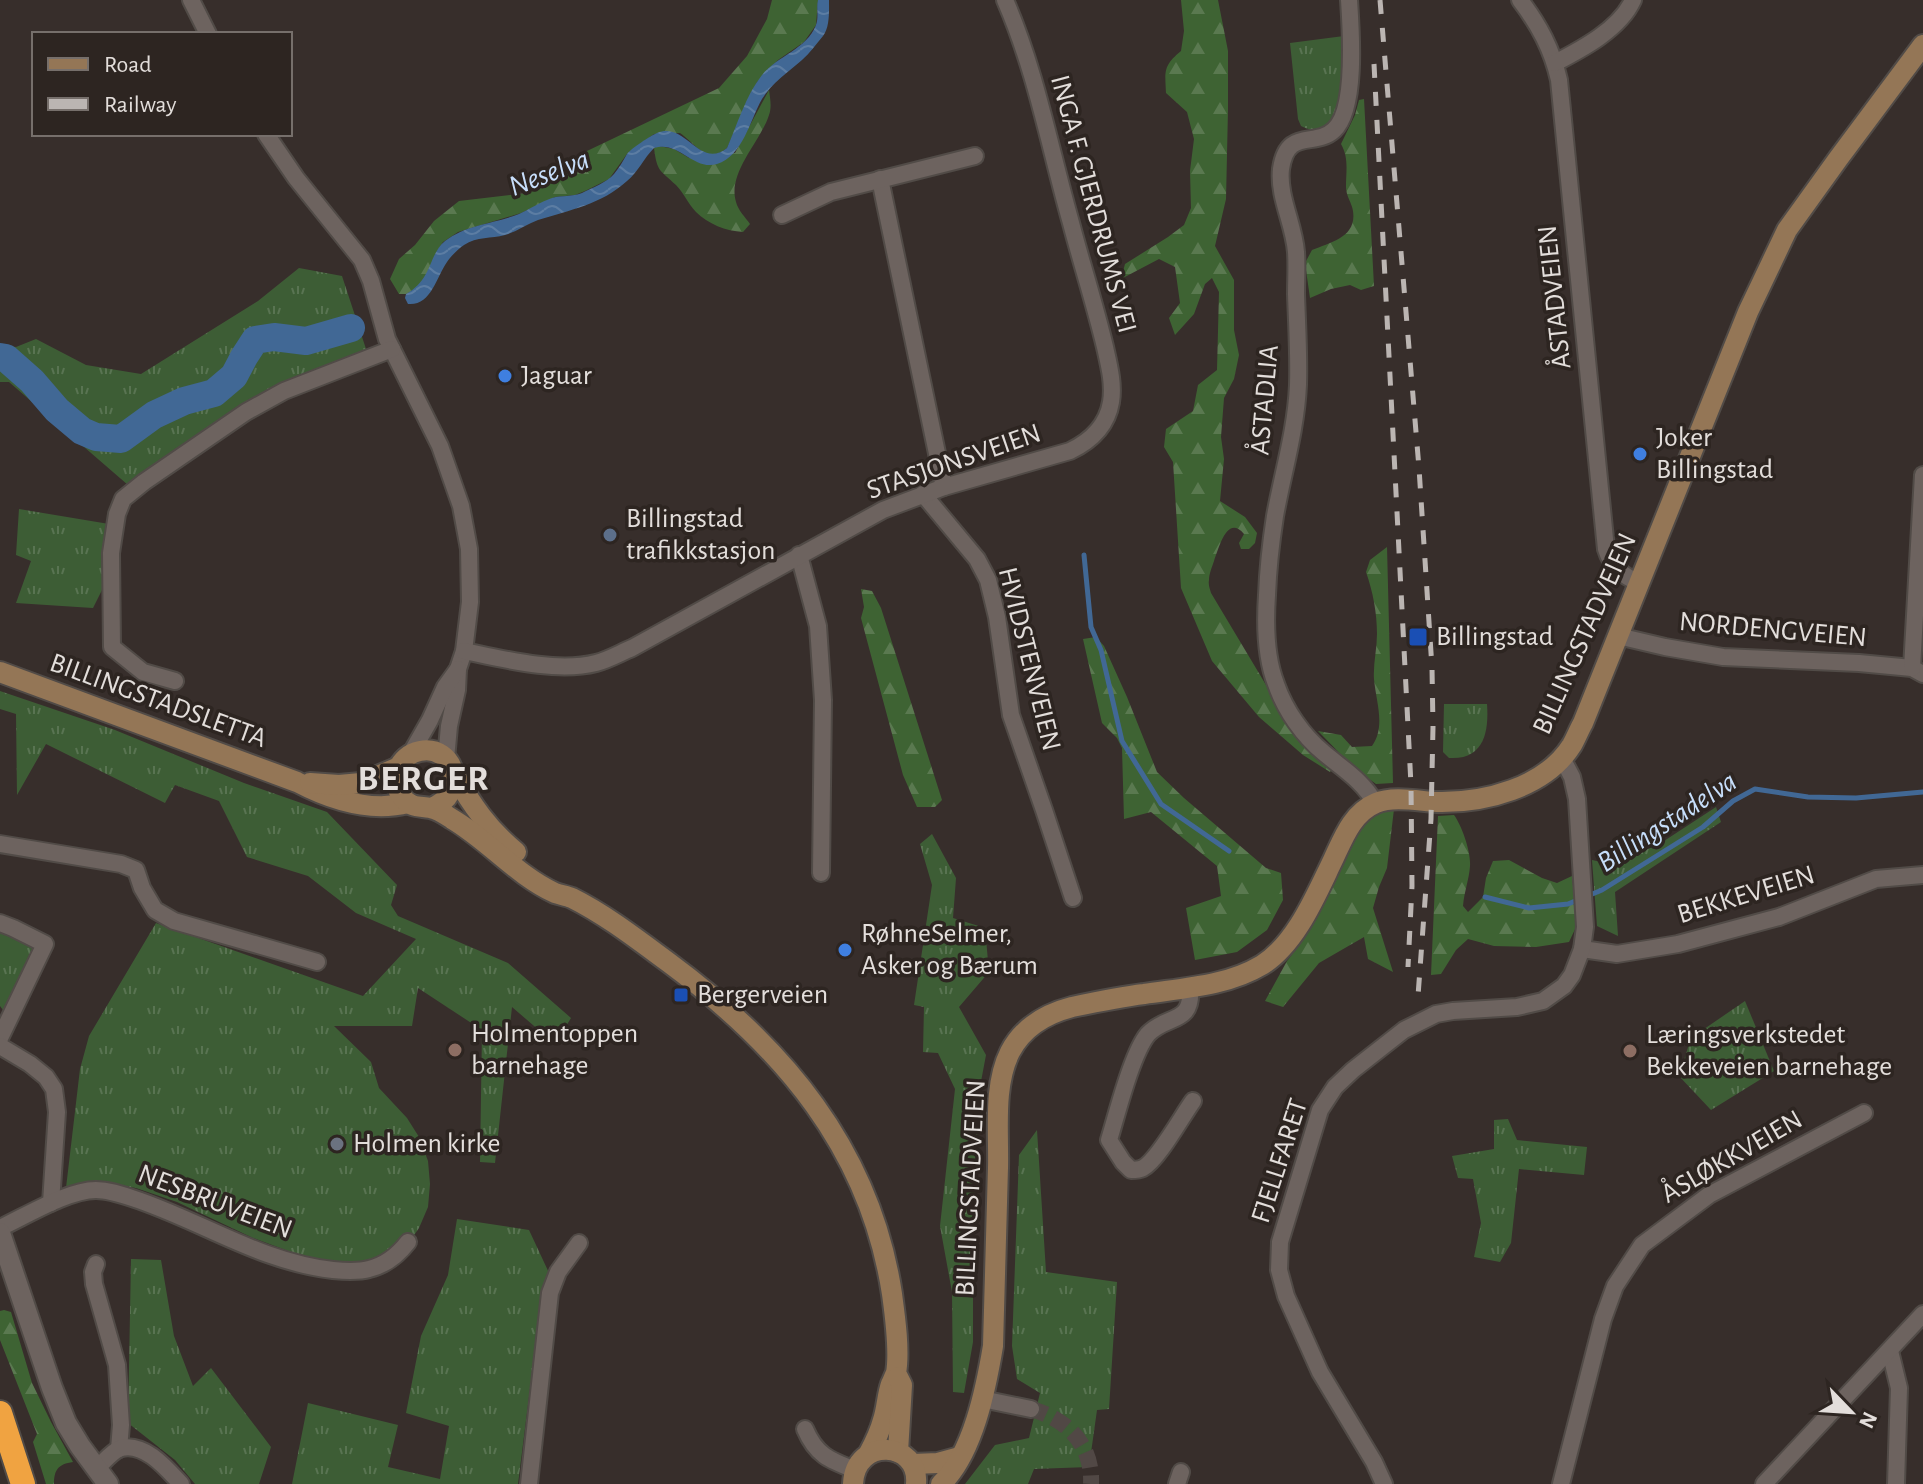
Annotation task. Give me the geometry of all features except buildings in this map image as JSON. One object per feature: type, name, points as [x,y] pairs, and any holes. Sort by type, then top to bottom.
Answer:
[{"type":"highway","points":[[0,1413],[23,1484]]},
{"type":"main road","name":"BILLINGSTADVEIEN","points":[[941,1484],[951,1475],[971,1433],[993,1346],[999,1096],[1009,1053],[1022,1034],[1051,1012],[1227,981],[1263,964],[1292,938],[1344,836],[1356,817],[1375,803],[1389,800],[1475,800],[1524,784],[1562,758],[1583,723],[1748,312],[1787,230],[1923,45]]},
{"type":"main road","name":"BILLINGSTADSLETTA","points":[[0,672],[297,782],[319,794],[338,800],[391,807],[408,803]]},
{"type":"main road","points":[[571,898],[561,885],[500,839],[476,811],[450,767],[435,752],[427,750],[404,761],[396,777],[401,796],[408,803],[419,808],[431,808],[465,826],[503,859],[625,931],[709,994],[786,1069],[822,1114],[855,1170],[879,1233],[896,1331],[896,1373],[882,1424],[869,1453],[858,1463],[854,1477]]},
{"type":"main road","name":"BILLINGSTADSLETTA","points":[[297,782],[361,783],[404,761]]},
{"type":"main road","points":[[431,808],[451,792],[454,783],[450,767]]},
{"type":"main road","points":[[896,1373],[902,1385],[909,1467]]},
{"type":"main road","points":[[869,1453],[883,1449],[909,1467],[960,1457]]},
{"type":"street","points":[[191,0],[207,32]]},
{"type":"street","name":"INGA F. GJERDRUMS VEI","points":[[1005,0],[1051,141],[1097,313],[1112,381],[1111,402],[1103,424]]},
{"type":"street","name":"ÅSTADLIA","points":[[1349,0],[1351,55],[1348,100],[1342,118],[1325,136],[1303,139],[1291,146],[1281,167],[1296,251],[1298,374],[1292,440],[1275,516],[1268,568],[1266,613],[1272,670],[1288,709],[1311,742],[1366,788],[1375,803]]},
{"type":"street","name":"ÅSTADVEIEN","points":[[1520,0],[1541,31],[1555,63],[1565,130],[1605,539],[1611,561],[1623,574],[1640,583]]},
{"type":"street","points":[[1555,63],[1605,34],[1633,0]]},
{"type":"street","points":[[267,136],[296,178],[362,260],[390,344],[440,446],[461,506],[469,549],[470,602],[449,726],[450,767]]},
{"type":"street","points":[[782,215],[831,192],[975,156]]},
{"type":"street","points":[[880,179],[944,487]]},
{"type":"street","points":[[175,681],[143,672],[112,647],[111,553],[117,514],[123,499],[246,412],[284,391],[390,344]]},
{"type":"street","name":"STASJONSVEIEN","points":[[464,651],[559,667],[596,663],[632,648],[883,510],[944,487],[1070,451],[1085,443],[1103,424]]},
{"type":"street","points":[[1918,671],[1923,475]]},
{"type":"street","name":"HVIDSTENVEIEN","points":[[923,494],[977,559],[988,580],[997,617],[1011,715],[1073,898]]},
{"type":"street","points":[[799,555],[818,626],[823,700],[821,873]]},
{"type":"street","name":"NORDENGVEIEN","points":[[1618,636],[1723,657],[1859,663],[1918,671]]},
{"type":"street","points":[[404,761],[458,669]]},
{"type":"street","name":"FJELLFARET","points":[[1384,1484],[1320,1372],[1286,1296],[1279,1270],[1280,1242],[1320,1110],[1335,1087],[1353,1070],[1383,1045],[1436,1014],[1517,1007],[1543,1001],[1564,986],[1572,975],[1582,949],[1585,927],[1577,799],[1572,777],[1562,758]]},
{"type":"street","points":[[0,844],[121,864],[136,870],[155,910],[174,921],[317,962]]},
{"type":"street","name":"BEKKEVEIEN","points":[[1582,949],[1617,954],[1678,944],[1779,917],[1876,879],[1923,875]]},
{"type":"street","points":[[0,923],[45,944],[0,1038]]},
{"type":"street","points":[[1190,988],[1189,1006],[1181,1016],[1158,1026],[1147,1036],[1136,1057],[1109,1140],[1123,1162],[1131,1170],[1145,1167],[1193,1101]]},
{"type":"street","points":[[0,1046],[30,1064],[46,1077],[54,1089],[57,1112],[51,1203]]},
{"type":"street","name":"ÅSLØKKVEIEN","points":[[1561,1484],[1603,1319],[1615,1286],[1642,1245],[1709,1195],[1864,1113]]},
{"type":"street","name":"NESBRUVEIEN","points":[[119,1449],[102,1476],[70,1432],[0,1230],[51,1203],[85,1191],[98,1190],[159,1207],[267,1255],[323,1269],[368,1270],[388,1262],[408,1242]]},
{"type":"street","points":[[529,1484],[550,1293],[558,1272],[579,1243]]},
{"type":"street","points":[[96,1264],[94,1284],[117,1365],[121,1425],[119,1449],[134,1447],[148,1454],[181,1484]]},
{"type":"street","points":[[1764,1484],[1923,1314]]},
{"type":"street","points":[[1890,1351],[1899,1388],[1896,1484]]},
{"type":"street","points":[[982,1399],[1031,1409]]},
{"type":"street","points":[[805,1429],[812,1445],[824,1457],[854,1477]]},
{"type":"green space","points":[[772,0],[818,0],[816,25],[804,42],[778,60],[757,82],[727,148],[720,153],[707,154],[680,133],[654,134],[627,154],[609,179],[585,191],[555,197],[521,213],[458,232],[443,242],[428,274],[415,290],[399,294],[390,279],[399,259],[434,221],[459,201],[527,193],[566,161],[719,88],[747,56],[767,19]]},
{"type":"green space","points":[[1181,0],[1218,0],[1228,51],[1226,199],[1215,246],[1234,280],[1234,330],[1239,355],[1234,379],[1224,398],[1220,501],[1245,517],[1257,533],[1255,543],[1249,549],[1241,549],[1239,543],[1244,534],[1238,529],[1228,530],[1218,548],[1209,585],[1290,725],[1332,769],[1330,772],[1303,755],[1259,717],[1212,661],[1181,588],[1173,462],[1164,447],[1166,429],[1193,411],[1198,385],[1217,370],[1219,292],[1212,278],[1205,284],[1194,314],[1175,335],[1169,318],[1180,303],[1175,267],[1159,259],[1121,279],[1125,264],[1184,225],[1191,208],[1190,171],[1194,139],[1187,112],[1166,93],[1168,65],[1181,51],[1184,31]]},
{"type":"green space","points":[[1344,36],[1342,83],[1336,116],[1328,126],[1317,130],[1301,126],[1290,43]]},
{"type":"green space","points":[[769,90],[769,115],[736,180],[737,205],[750,224],[743,232],[724,228],[706,220],[693,209],[679,188],[660,170],[654,148],[674,149],[689,158],[735,153]]},
{"type":"green space","points":[[1364,99],[1374,286],[1361,290],[1350,285],[1310,298],[1305,263],[1312,250],[1347,233],[1353,220],[1346,190],[1346,160],[1341,144],[1359,100]]},
{"type":"green space","points":[[299,268],[342,276],[366,349],[128,485],[9,382],[0,382],[0,345],[16,347],[36,339],[86,365],[141,374],[258,301]]},
{"type":"green space","points":[[19,509],[109,524],[103,588],[93,608],[16,603],[31,561],[16,555]]},
{"type":"green space","points":[[1387,547],[1393,783],[1376,784],[1355,769],[1318,731],[1341,735],[1352,747],[1372,746],[1376,738],[1379,722],[1374,673],[1377,626],[1366,572],[1370,560]]},
{"type":"green space","points":[[861,589],[872,591],[881,608],[942,800],[935,807],[917,807],[903,775],[861,618],[864,607]]},
{"type":"green space","points":[[1096,637],[1104,646],[1157,772],[1266,868],[1281,873],[1283,900],[1267,930],[1237,952],[1195,960],[1186,908],[1221,896],[1217,866],[1151,812],[1124,819],[1122,748],[1102,723],[1083,639]]},
{"type":"green space","points":[[0,691],[115,730],[244,783],[327,812],[397,885],[391,905],[398,916],[508,963],[571,1018],[555,1044],[512,1007],[495,1163],[480,1162],[482,1030],[418,988],[412,1026],[334,1026],[371,1062],[379,1088],[407,1118],[419,1137],[428,1161],[428,1207],[404,1250],[366,1266],[323,1264],[253,1238],[177,1202],[136,1188],[95,1181],[66,1188],[80,1069],[89,1036],[156,923],[363,996],[416,939],[356,913],[308,876],[247,857],[219,801],[175,785],[165,803],[46,744],[17,795],[16,714],[0,709]]},
{"type":"green space","points":[[1444,704],[1487,704],[1485,734],[1477,749],[1470,754],[1449,758],[1443,752]]},
{"type":"green space","points":[[1716,807],[1721,822],[1615,892],[1618,936],[1597,926],[1592,860],[1615,865],[1664,841]]},
{"type":"green space","points":[[1382,809],[1394,809],[1387,868],[1373,908],[1393,972],[1368,959],[1364,937],[1319,963],[1283,1007],[1265,1001],[1320,912],[1365,821]]},
{"type":"green space","points":[[1454,815],[1463,832],[1470,860],[1463,906],[1468,912],[1483,897],[1493,861],[1509,860],[1557,883],[1572,876],[1577,925],[1569,942],[1536,947],[1494,946],[1468,939],[1456,950],[1441,974],[1431,975],[1438,816]]},
{"type":"green space","points":[[932,834],[956,878],[953,918],[985,928],[989,972],[959,1007],[986,1055],[979,1092],[973,1233],[973,1342],[964,1393],[953,1392],[952,1292],[940,1226],[955,1089],[938,1053],[923,1052],[924,1007],[914,1005],[932,885],[920,844]]},
{"type":"green space","points":[[0,929],[31,944],[34,950],[6,1014],[0,1006]]},
{"type":"green space","points":[[1745,1001],[1774,1071],[1711,1110],[1679,1076],[1691,1038]]},
{"type":"green space","points":[[1508,1119],[1517,1140],[1587,1147],[1584,1175],[1519,1169],[1511,1243],[1500,1262],[1474,1257],[1481,1223],[1473,1179],[1458,1178],[1452,1156],[1494,1149],[1494,1120]]},
{"type":"green space","points":[[1037,1130],[1046,1272],[1117,1282],[1109,1409],[1097,1410],[1089,1467],[1034,1469],[1028,1484],[965,1484],[995,1445],[1029,1438],[1040,1393],[1017,1379],[1012,1346],[1019,1155]]},
{"type":"green space","points":[[457,1219],[529,1230],[550,1275],[536,1341],[518,1484],[292,1484],[308,1403],[398,1425],[388,1467],[440,1479],[449,1426],[406,1413],[421,1336],[448,1275]]},
{"type":"green space","points":[[131,1259],[161,1260],[174,1336],[193,1386],[211,1368],[271,1447],[259,1484],[195,1484],[175,1460],[128,1423]]},
{"type":"green space","points":[[0,1311],[11,1312],[32,1383],[73,1462],[58,1468],[54,1484],[46,1484],[33,1442],[37,1434],[0,1340]]},
{"type":"water","points":[[818,0],[829,0],[825,32],[805,57],[766,93],[740,145],[726,160],[708,165],[671,148],[654,148],[631,177],[607,195],[509,234],[474,240],[464,245],[449,260],[428,296],[422,301],[408,304],[406,294],[421,281],[440,247],[453,235],[519,214],[543,201],[595,187],[614,174],[629,151],[657,133],[676,133],[708,153],[727,148],[756,83],[768,68],[812,33],[817,22]]},
{"type":"waterway","name":"Neselva","points":[[0,357],[6,358],[32,381],[57,410],[82,431],[96,437],[121,439],[154,415],[184,401],[214,393],[234,376],[255,340],[274,337],[306,341],[351,328]]},
{"type":"waterway","points":[[1084,555],[1091,627],[1101,650],[1122,741],[1161,804],[1229,851]]},
{"type":"waterway","name":"Billingstadelva","points":[[1485,897],[1529,908],[1568,904],[1602,890],[1703,827],[1733,801],[1755,789],[1808,797],[1856,798],[1923,792]]},
{"type":"tunnel","points":[[1031,1409],[1056,1419],[1075,1436],[1088,1457],[1091,1484]]},
{"type":"railway","points":[[1380,0],[1419,468],[1432,668],[1431,819],[1418,996]]},
{"type":"railway","points":[[1374,64],[1411,785],[1412,886],[1408,967]]},
{"type":"place","name":"Jaguar","points":[[505,376]]},
{"type":"place","name":"Joker Billingstad","points":[[1640,454]]},
{"type":"place","name":"Billingstad trafikkstasjon","points":[[610,535]]},
{"type":"place","name":"Billingstad","points":[[1418,637]]},
{"type":"place","name":"RøhneSelmer, Asker og Bærum","points":[[845,950]]},
{"type":"place","name":"Bergerveien","points":[[681,995]]},
{"type":"place","name":"Holmentoppen barnehage","points":[[455,1050]]},
{"type":"place","name":"Læringsverkstedet Bekkeveien barnehage","points":[[1630,1051]]},
{"type":"place","name":"Holmen kirke","points":[[337,1144]]},
{"type":"district","name":"BERGER","points":[[424,779]]}]
